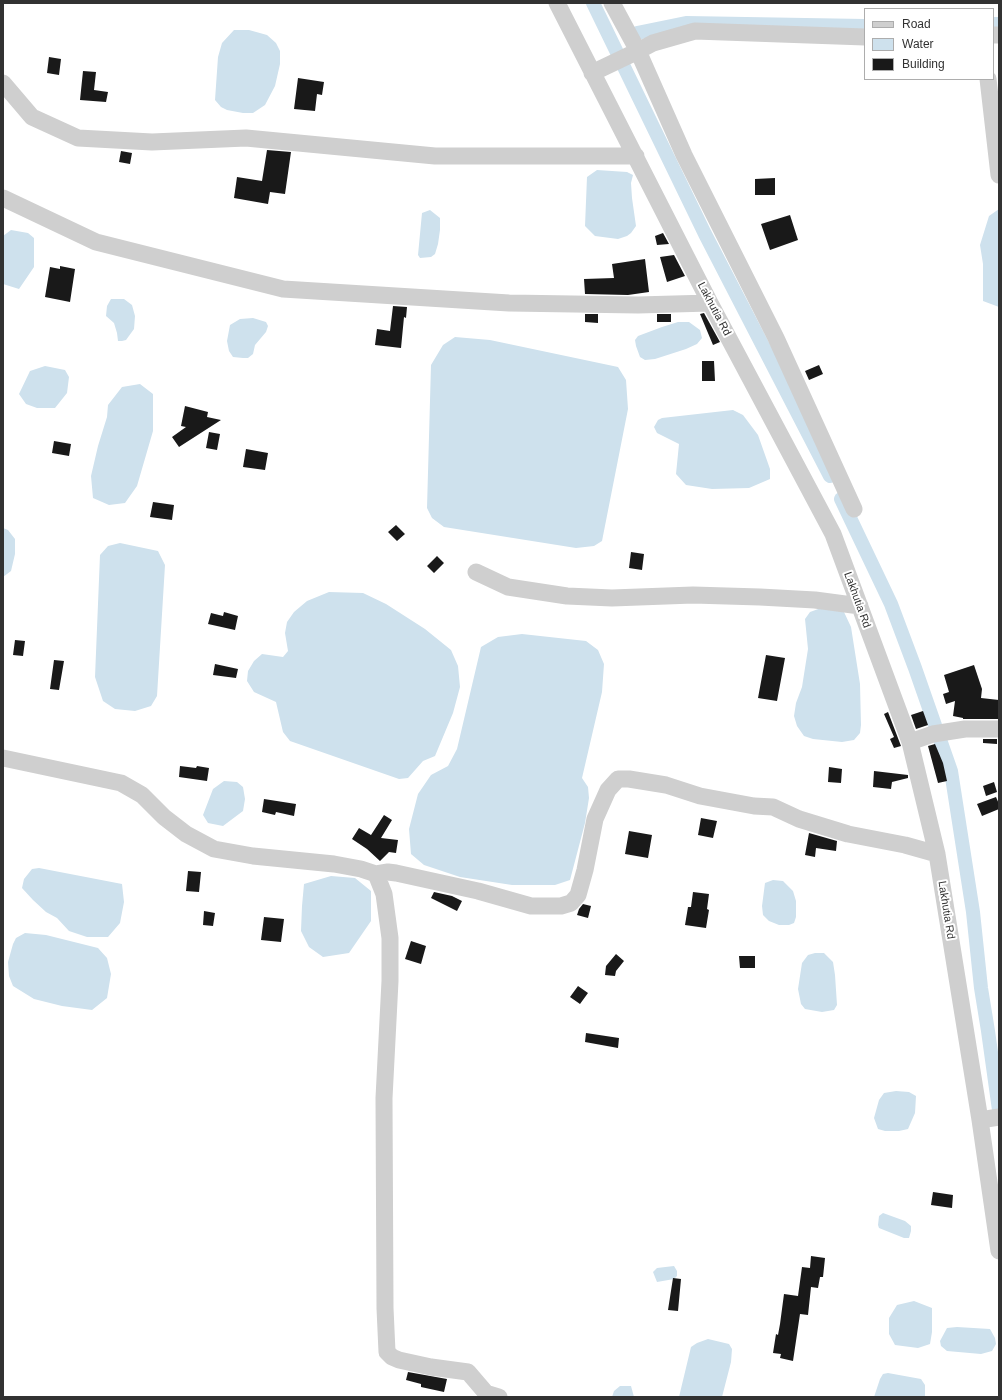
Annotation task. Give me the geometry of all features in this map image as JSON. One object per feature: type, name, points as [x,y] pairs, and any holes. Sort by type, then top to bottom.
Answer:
[{"type":"street","name":"Lakhutia Rd","points":[[557,3],[710,303],[833,534],[910,742],[937,854],[980,1120],[999,1251]]},
{"type":"street","points":[[612,3],[638,51],[684,156],[776,338],[854,508]]},
{"type":"street","points":[[592,73],[653,43],[695,31],[864,37]]},
{"type":"street","points":[[988,80],[999,175]]},
{"type":"street","points":[[3,83],[32,117],[78,138],[152,142],[246,138],[435,156],[636,156]]},
{"type":"street","points":[[3,198],[96,242],[283,289],[509,303],[638,305],[710,303]]},
{"type":"street","points":[[476,572],[508,587],[567,596],[612,598],[693,595],[760,597],[815,600],[860,606]]},
{"type":"street","points":[[910,742],[933,734],[965,729],[999,729]]},
{"type":"street","points":[[3,758],[121,783],[142,795],[186,834],[214,849],[253,856],[341,865],[376,874],[388,872],[396,873],[478,891],[531,906],[561,906],[571,903],[578,895],[585,870],[595,819],[608,790],[618,779],[629,779],[666,785],[700,796],[754,806],[772,807],[799,819],[848,834],[905,845],[937,854]]},
{"type":"street","points":[[376,874],[384,894],[390,938],[390,981],[384,1098],[385,1308],[387,1352],[392,1357],[399,1360],[431,1367],[468,1372],[486,1393],[499,1397]]},
{"type":"street","points":[[980,1120],[999,1116]]},
{"type":"water","points":[[234,30],[249,30],[267,35],[276,43],[280,51],[280,64],[275,86],[265,105],[253,113],[227,110],[221,107],[215,100],[218,57],[222,43]]},
{"type":"water","points":[[597,170],[627,172],[633,175],[631,183],[636,226],[627,236],[618,239],[595,236],[585,226],[587,177]]},
{"type":"water","points":[[999,209],[999,307],[983,301],[983,264],[980,245],[989,216]]},
{"type":"water","points":[[430,210],[440,218],[438,244],[435,254],[431,257],[420,258],[418,255],[422,213]]},
{"type":"water","points":[[11,230],[28,233],[34,238],[34,267],[19,289],[3,284],[3,236]]},
{"type":"water","points":[[111,299],[124,299],[132,305],[135,316],[134,329],[126,340],[118,341],[114,323],[106,316],[107,306]]},
{"type":"water","points":[[253,318],[266,322],[268,326],[266,332],[255,345],[253,354],[248,358],[233,357],[229,351],[227,341],[230,325],[240,319]]},
{"type":"water","points":[[678,322],[689,322],[700,330],[702,338],[697,344],[655,359],[645,360],[640,357],[635,340],[638,336]]},
{"type":"water","points":[[455,337],[490,340],[618,367],[626,380],[628,409],[602,541],[594,546],[576,548],[444,527],[432,518],[427,508],[431,365],[443,345]]},
{"type":"water","points":[[45,366],[65,370],[69,377],[67,393],[55,408],[37,408],[26,404],[19,394],[30,371]]},
{"type":"water","points":[[140,384],[153,394],[153,431],[137,486],[125,503],[109,505],[93,498],[91,476],[107,417],[108,405],[122,387]]},
{"type":"water","points":[[733,410],[743,415],[758,435],[770,469],[770,479],[749,488],[712,489],[686,485],[676,474],[679,444],[657,433],[654,427],[658,420],[662,418]]},
{"type":"water","points":[[3,528],[8,530],[15,539],[15,554],[11,571],[3,577]]},
{"type":"water","points":[[120,543],[158,551],[165,565],[157,696],[151,706],[135,711],[115,709],[103,701],[95,677],[100,555],[108,546]]},
{"type":"water","points":[[329,592],[363,593],[386,604],[425,629],[451,650],[458,666],[460,687],[453,713],[435,756],[423,761],[408,778],[399,779],[290,741],[283,732],[276,702],[254,692],[247,681],[248,671],[254,661],[262,654],[283,657],[288,651],[285,633],[287,622],[294,612],[307,601]]},
{"type":"water","points":[[821,608],[844,612],[851,627],[860,684],[861,725],[860,733],[854,740],[842,742],[813,739],[804,736],[797,726],[794,716],[796,703],[802,687],[808,649],[805,619],[810,612]]},
{"type":"water","points":[[522,634],[586,641],[598,650],[604,664],[602,692],[582,778],[588,787],[589,798],[585,823],[570,880],[555,885],[512,885],[460,877],[424,865],[411,854],[409,829],[418,794],[431,775],[448,766],[457,749],[481,647],[498,637]]},
{"type":"water","points":[[224,781],[237,782],[243,787],[245,799],[243,811],[223,826],[208,823],[203,815],[213,789]]},
{"type":"water","points":[[39,868],[122,884],[124,902],[120,923],[108,937],[87,937],[69,931],[57,918],[46,912],[22,888],[24,879],[32,869]]},
{"type":"water","points":[[331,876],[355,878],[371,891],[371,921],[349,953],[323,957],[309,947],[301,931],[304,884]]},
{"type":"water","points":[[773,880],[783,881],[793,891],[796,901],[796,917],[794,923],[789,925],[779,925],[769,921],[763,915],[762,906],[765,883]]},
{"type":"water","points":[[25,933],[46,935],[98,948],[107,958],[111,974],[107,998],[92,1010],[62,1006],[34,999],[13,986],[9,976],[8,962],[16,938]]},
{"type":"water","points":[[824,953],[833,962],[837,1005],[834,1010],[822,1012],[805,1009],[801,1004],[798,989],[802,963],[808,955]]},
{"type":"water","points":[[896,1091],[909,1092],[916,1096],[915,1113],[908,1129],[899,1131],[885,1131],[878,1129],[874,1118],[879,1100],[884,1093]]},
{"type":"water","points":[[883,1213],[905,1221],[911,1226],[909,1238],[904,1238],[879,1228],[879,1216]]},
{"type":"water","points":[[674,1266],[677,1271],[677,1276],[674,1279],[657,1282],[653,1272],[657,1268]]},
{"type":"water","points":[[914,1301],[932,1308],[932,1332],[930,1344],[918,1348],[895,1345],[889,1334],[889,1318],[897,1305]]},
{"type":"water","points":[[957,1327],[990,1329],[995,1338],[996,1344],[992,1351],[981,1354],[947,1351],[941,1346],[940,1341],[947,1328]]},
{"type":"water","points":[[708,1339],[729,1344],[732,1349],[731,1362],[722,1397],[679,1397],[691,1347]]},
{"type":"water","points":[[888,1373],[921,1379],[925,1385],[925,1397],[874,1397],[880,1379],[883,1374]]},
{"type":"water","points":[[620,1386],[631,1386],[634,1397],[612,1397],[614,1391]]},
{"type":"building","points":[[49,57],[61,59],[59,75],[47,73]]},
{"type":"building","points":[[83,71],[96,72],[94,90],[108,92],[106,102],[80,100]]},
{"type":"building","points":[[298,78],[324,82],[322,95],[317,94],[315,111],[294,109]]},
{"type":"building","points":[[267,150],[291,152],[285,194],[270,192],[268,204],[234,198],[237,177],[262,181]]},
{"type":"building","points":[[121,151],[132,153],[130,164],[119,162]]},
{"type":"building","points":[[775,178],[775,195],[755,195],[755,179]]},
{"type":"building","points":[[790,215],[798,240],[770,250],[761,224]]},
{"type":"building","points":[[663,233],[669,244],[657,245],[655,236]]},
{"type":"building","points":[[674,255],[685,276],[667,282],[660,257]]},
{"type":"building","points":[[645,259],[649,292],[628,295],[585,294],[584,279],[614,278],[612,264]]},
{"type":"building","points":[[60,266],[75,269],[70,302],[45,297],[50,267],[60,269]]},
{"type":"building","points":[[393,306],[407,307],[406,318],[404,317],[401,348],[375,345],[377,329],[390,331]]},
{"type":"building","points":[[704,313],[720,342],[713,345],[700,314]]},
{"type":"building","points":[[585,314],[598,314],[598,323],[585,322]]},
{"type":"building","points":[[657,314],[671,314],[671,322],[657,322]]},
{"type":"building","points":[[702,361],[714,361],[715,381],[702,381]]},
{"type":"building","points":[[819,365],[823,374],[809,380],[805,371]]},
{"type":"building","points":[[185,406],[208,412],[207,417],[221,420],[179,447],[172,437],[186,427],[181,426]]},
{"type":"building","points":[[209,432],[220,434],[217,450],[206,448]]},
{"type":"building","points":[[54,441],[71,444],[69,456],[52,453]]},
{"type":"building","points":[[246,449],[268,453],[265,470],[243,467]]},
{"type":"building","points":[[153,502],[174,505],[172,520],[150,517]]},
{"type":"building","points":[[396,525],[405,534],[397,541],[388,532]]},
{"type":"building","points":[[631,552],[644,554],[642,570],[629,568]]},
{"type":"building","points":[[437,556],[444,563],[434,573],[427,566]]},
{"type":"building","points":[[224,612],[238,616],[235,630],[208,624],[211,613],[223,616]]},
{"type":"building","points":[[15,640],[25,641],[23,656],[13,655]]},
{"type":"building","points":[[766,655],[785,658],[777,701],[758,698]]},
{"type":"building","points":[[54,660],[64,661],[59,690],[50,689]]},
{"type":"building","points":[[215,664],[238,669],[236,678],[213,675]]},
{"type":"building","points":[[974,665],[982,689],[981,698],[999,700],[999,719],[963,719],[953,716],[955,701],[946,704],[943,694],[949,692],[944,675]]},
{"type":"building","points":[[923,711],[928,725],[916,729],[911,715]]},
{"type":"building","points":[[888,712],[901,746],[894,748],[890,739],[894,737],[884,714]]},
{"type":"building","points":[[983,739],[997,739],[997,744],[983,743]]},
{"type":"building","points":[[935,744],[943,763],[947,781],[938,783],[928,746]]},
{"type":"building","points":[[180,766],[209,768],[207,781],[179,777]]},
{"type":"building","points":[[829,767],[842,769],[841,783],[828,782]]},
{"type":"building","points":[[874,771],[908,775],[908,778],[892,782],[891,789],[873,787]]},
{"type":"building","points":[[994,782],[997,792],[986,796],[983,786]]},
{"type":"building","points":[[996,797],[999,804],[999,809],[982,816],[977,804]]},
{"type":"building","points":[[264,799],[296,804],[294,816],[276,812],[275,815],[262,812]]},
{"type":"building","points":[[384,815],[392,820],[381,838],[398,840],[396,853],[389,852],[380,861],[367,849],[352,839],[359,828],[371,835]]},
{"type":"building","points":[[701,818],[717,821],[713,838],[698,835]]},
{"type":"building","points":[[629,831],[652,835],[648,858],[625,854]]},
{"type":"building","points":[[809,833],[837,841],[836,851],[816,848],[815,857],[805,855]]},
{"type":"building","points":[[188,871],[201,872],[199,892],[186,891]]},
{"type":"building","points":[[434,892],[452,896],[462,901],[457,911],[431,898]]},
{"type":"building","points":[[693,892],[709,894],[707,909],[709,910],[706,928],[685,925],[688,907],[691,907]]},
{"type":"building","points":[[583,904],[591,906],[588,918],[577,915]]},
{"type":"building","points":[[204,911],[215,913],[213,926],[203,925]]},
{"type":"building","points":[[264,917],[284,919],[281,942],[261,940]]},
{"type":"building","points":[[411,941],[426,946],[421,964],[405,959]]},
{"type":"building","points":[[616,954],[624,961],[616,971],[615,976],[605,975],[606,966]]},
{"type":"building","points":[[739,956],[755,956],[755,968],[740,968]]},
{"type":"building","points":[[578,986],[588,993],[580,1004],[570,997]]},
{"type":"building","points":[[586,1033],[619,1038],[618,1048],[585,1042]]},
{"type":"building","points":[[933,1192],[953,1195],[952,1208],[931,1205]]},
{"type":"building","points":[[811,1256],[825,1258],[823,1277],[820,1277],[818,1288],[811,1287],[808,1315],[800,1314],[793,1361],[780,1358],[781,1354],[773,1353],[776,1334],[778,1335],[784,1294],[798,1296],[802,1267],[810,1268]]},
{"type":"building","points":[[673,1278],[681,1279],[678,1311],[668,1310]]},
{"type":"building","points":[[408,1372],[447,1379],[444,1392],[421,1387],[421,1384],[406,1380]]},
{"type":"waterway","points":[[593,3],[705,234],[830,476]]},
{"type":"waterway","points":[[637,33],[686,23],[864,26]]},
{"type":"waterway","points":[[994,24],[999,24]]},
{"type":"waterway","points":[[841,499],[891,604],[951,771],[973,912],[981,988],[999,1110]]}]
